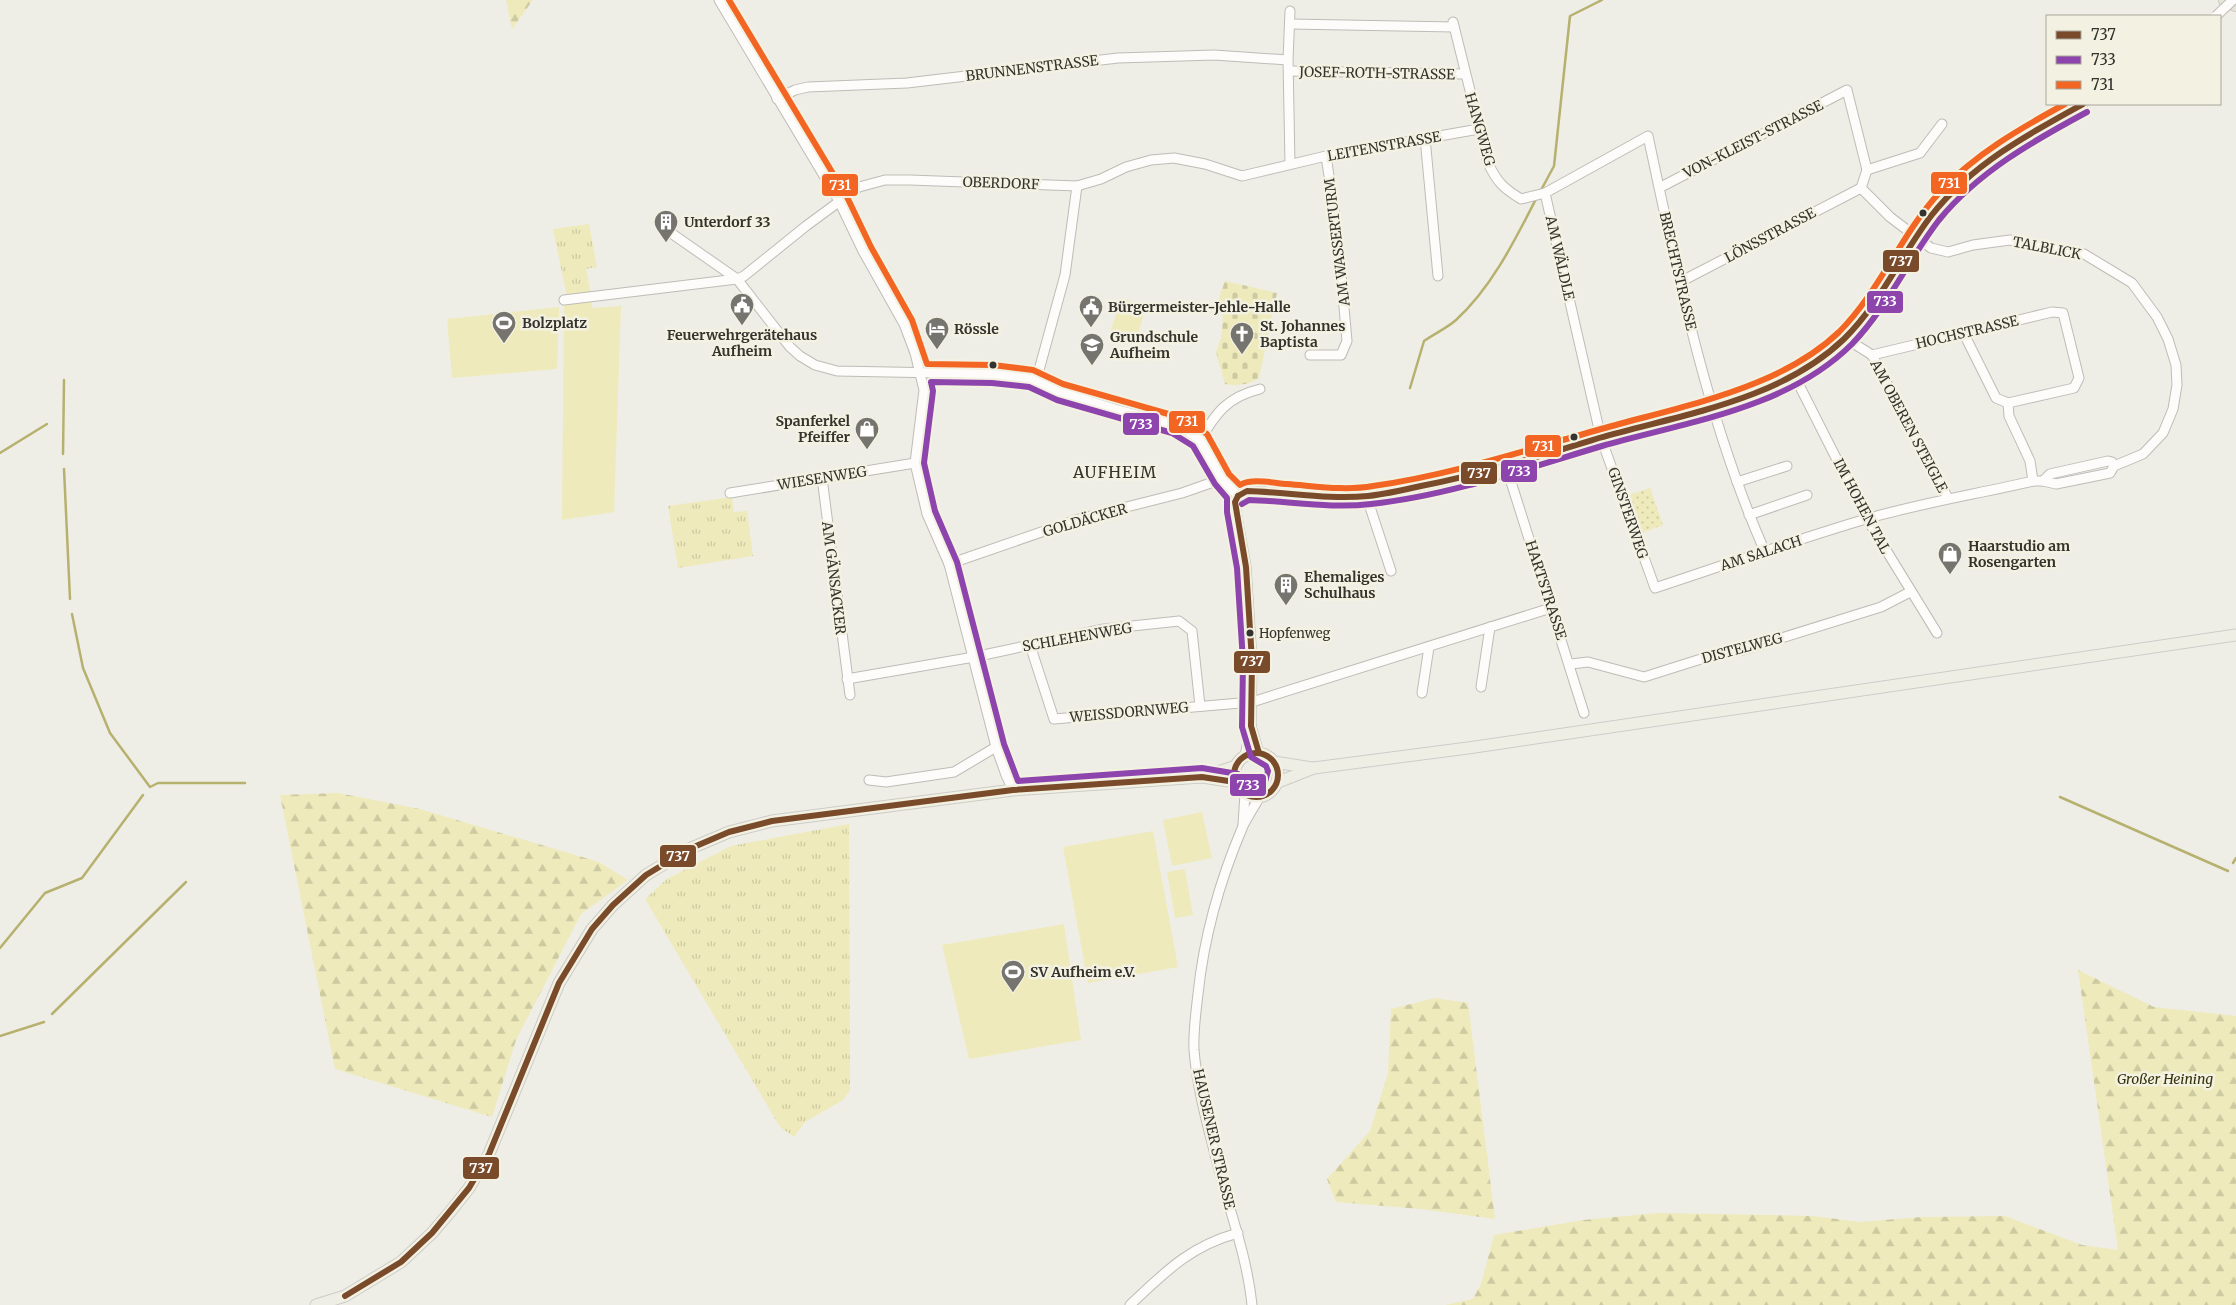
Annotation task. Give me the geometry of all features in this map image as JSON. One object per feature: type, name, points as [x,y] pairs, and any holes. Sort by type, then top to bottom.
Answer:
[{"type":"highway","points":[[2226,0],[2236,4]]},
{"type":"main road","points":[[1276,784],[1314,768],[1468,748],[2236,635]]},
{"type":"main road","points":[[316,1305],[346,1301],[401,1262],[432,1233],[469,1188],[489,1154],[559,983],[592,929],[613,905],[646,875],[689,849],[728,832],[772,821],[1013,790],[1202,777],[1235,782],[1245,794],[1260,796],[1270,792],[1276,784],[1278,773],[1274,762],[1266,755],[1259,753],[1245,756],[1236,766],[1202,777]]},
{"type":"main road","points":[[1274,762],[1314,768]]},
{"type":"main road","points":[[1235,782],[1236,766]]},
{"type":"street","points":[[719,0],[839,201],[862,251],[904,324],[921,373],[924,390],[915,463],[927,514],[949,564],[996,746],[1013,790]]},
{"type":"street","points":[[2217,15],[2234,0]]},
{"type":"street","points":[[1290,11],[1288,60],[1290,164]]},
{"type":"street","name":"HANGWEG","points":[[1290,24],[1453,24],[1488,163],[1495,177],[1504,189],[1521,199],[1546,193]]},
{"type":"street","name":"BRUNNENSTRASSE","points":[[778,99],[795,90],[808,87],[907,83],[1118,58],[1214,55],[1288,60]]},
{"type":"street","name":"JOSEF-ROTH-STRASSE","points":[[1289,71],[1465,74]]},
{"type":"street","name":"VON-KLEIST-STRASSE","points":[[1659,188],[1846,90],[1867,170]]},
{"type":"street","points":[[1245,756],[1252,726],[1250,624],[1246,566],[1235,502],[1238,496],[1247,491],[1369,496],[1445,482],[1506,466],[1754,393],[1794,375],[1824,357],[1845,338],[1916,237],[1960,184],[1990,159],[2081,105]]},
{"type":"street","points":[[1861,188],[1867,170],[1920,153],[1942,124]]},
{"type":"street","name":"LEITENSTRASSE","points":[[1290,164],[1479,129]]},
{"type":"street","name":"BRECHTSTRASSE","points":[[1546,193],[1648,136],[1680,282],[1711,406],[1749,515],[1766,552]]},
{"type":"street","points":[[1425,138],[1438,276]]},
{"type":"street","name":"AM WASSERTURM","points":[[1310,355],[1340,355],[1347,341],[1337,229],[1326,156]]},
{"type":"street","name":"OBERDORF","points":[[737,279],[744,276],[839,201],[870,182],[887,179],[1077,186],[1100,179],[1126,167],[1151,160],[1174,158],[1205,164],[1242,176],[1290,164]]},
{"type":"street","points":[[1036,382],[1065,275],[1077,186]]},
{"type":"street","name":"TALBLICK","points":[[1861,188],[1890,217],[1932,248],[1948,252],[1973,245],[2010,240],[2084,254],[2132,283],[2157,318],[2168,339],[2176,365],[2177,385],[2172,410],[2163,433],[2142,454],[2114,466],[2110,473],[2056,484],[2033,481],[1948,498],[1867,519]]},
{"type":"street","name":"LÖNSSTRASSE","points":[[1680,282],[1861,188]]},
{"type":"street","name":"AM WÄLDLE","points":[[1546,193],[1602,438]]},
{"type":"street","points":[[662,226],[737,279],[790,347],[805,360],[837,371],[993,374],[1036,382],[1060,392],[1115,409],[1176,425],[1200,440],[1222,479],[1238,496]]},
{"type":"street","points":[[564,300],[737,279]]},
{"type":"street","name":"HOCHSTRASSE","points":[[1872,355],[2052,312],[2063,313],[2079,378],[2074,388],[2008,403]]},
{"type":"street","points":[[1963,332],[1996,398],[2008,403],[2009,416],[2030,461],[2033,481]]},
{"type":"street","name":"AM OBEREN STEIGLE","points":[[1845,338],[1872,355],[1948,498]]},
{"type":"street","name":"IM HOHEN TAL","points":[[1794,375],[1867,519],[1910,592],[1937,633]]},
{"type":"street","points":[[1200,440],[1223,408],[1234,398],[1260,389]]},
{"type":"street","name":"GINSTERWEG","points":[[1602,438],[1655,588]]},
{"type":"street","name":"WIESENWEG","points":[[730,493],[915,463]]},
{"type":"street","name":"HARTSTRASSE","points":[[1506,466],[1584,713]]},
{"type":"street","points":[[1737,482],[1787,466]]},
{"type":"street","name":"AM GÄNSACKER","points":[[822,478],[850,695]]},
{"type":"street","name":"GOLDÄCKER","points":[[949,564],[1079,519],[1182,493],[1222,479]]},
{"type":"street","points":[[1749,515],[1807,495]]},
{"type":"street","points":[[1369,496],[1370,507],[1391,571]]},
{"type":"street","name":"AM SALACH","points":[[1655,588],[1867,519]]},
{"type":"street","name":"DISTELWEG","points":[[1570,664],[1588,662],[1644,677],[1687,662],[1730,650],[1743,650],[1881,607],[1910,592]]},
{"type":"street","points":[[1252,702],[1551,608]]},
{"type":"street","name":"SCHLEHENWEG","points":[[974,657],[1104,629],[1179,621],[1192,631],[1200,706]]},
{"type":"street","points":[[1481,687],[1490,628]]},
{"type":"street","name":"WEISSDORNWEG","points":[[1030,645],[1054,719],[1252,702]]},
{"type":"street","points":[[1422,693],[1429,646]]},
{"type":"street","points":[[847,678],[974,657]]},
{"type":"street","points":[[1252,726],[1259,753]]},
{"type":"street","points":[[869,780],[886,782],[954,772],[996,746]]},
{"type":"street","name":"HAUSENER STRASSE","points":[[1243,827],[1245,794]]},
{"type":"street","name":"HAUSENER STRASSE","points":[[1252,1305],[1238,1233],[1216,1158],[1199,1085],[1194,1040],[1202,959],[1208,927],[1218,892],[1243,827],[1260,796]]},
{"type":"street","points":[[1130,1305],[1182,1258],[1218,1239],[1238,1233]]},
{"type":"green space","points":[[506,0],[533,0],[512,29]]},
{"type":"green space","points":[[589,224],[597,267],[586,269],[591,294],[567,297],[553,229]]},
{"type":"green space","points":[[1225,281],[1277,293],[1259,378],[1243,384],[1225,384],[1216,352],[1221,338],[1223,318],[1218,301]]},
{"type":"green space","points":[[592,296],[592,308],[621,306],[614,512],[562,520],[564,300]]},
{"type":"green space","points":[[1121,298],[1146,306],[1136,341],[1110,333]]},
{"type":"green space","name":"Bolzplatz","points":[[559,307],[557,369],[452,378],[447,319]]},
{"type":"green space","points":[[1650,488],[1663,525],[1642,533],[1629,495]]},
{"type":"green space","points":[[732,497],[734,512],[747,511],[753,556],[678,568],[668,506]]},
{"type":"green space","points":[[338,793],[420,809],[599,862],[628,880],[581,914],[516,1040],[492,1117],[335,1069],[280,795]]},
{"type":"green space","points":[[1202,812],[1212,858],[1172,866],[1163,820]]},
{"type":"green space","points":[[849,824],[850,1090],[843,1100],[805,1122],[794,1137],[780,1127],[645,899],[667,879],[731,846]]},
{"type":"green space","name":"SV Aufheim e.V.","points":[[1153,831],[1178,967],[1088,983],[1063,847]]},
{"type":"green space","points":[[1185,869],[1193,915],[1175,918],[1167,872]]},
{"type":"green space","name":"SV Aufheim e.V.","points":[[1064,924],[1081,1040],[969,1059],[942,945]]},
{"type":"green space","name":"Großer Heining","points":[[2078,970],[2154,1007],[2236,1016],[2236,1305],[1445,1305],[1473,1299],[1481,1284],[1494,1235],[1583,1220],[1658,1213],[1813,1216],[1860,1222],[1921,1217],[2005,1216],[2082,1245],[2118,1250]]},
{"type":"green space","points":[[1435,998],[1468,1003],[1495,1219],[1421,1209],[1336,1202],[1327,1179],[1370,1131],[1388,1073],[1391,1009]]},
{"type":"waterway","points":[[1540,192],[1554,166],[1570,16],[1602,0]]},
{"type":"waterway","points":[[1410,388],[1424,341],[1449,326],[1481,293],[1502,262],[1537,197]]},
{"type":"waterway","points":[[63,454],[64,380]]},
{"type":"waterway","points":[[0,453],[47,424]]},
{"type":"waterway","points":[[64,469],[70,599]]},
{"type":"waterway","points":[[72,614],[83,668],[110,733],[150,787],[158,783],[245,783]]},
{"type":"waterway","points":[[0,948],[45,893],[82,878],[143,795]]},
{"type":"waterway","points":[[2060,797],[2228,871]]},
{"type":"waterway","points":[[2233,863],[2236,858]]},
{"type":"waterway","points":[[52,1014],[186,882]]},
{"type":"waterway","points":[[0,1036],[44,1022]]},
{"type":"transit line","name":"731","points":[[729,0],[847,197],[871,247],[912,320],[927,364],[993,365],[1033,370],[1063,384],[1179,417],[1207,434],[1229,474],[1240,485],[1263,481],[1319,487],[1352,488],[1402,481],[1488,461],[1700,402],[1769,377],[1811,354],[1830,340],[1854,316],[1926,208],[1954,178],[1999,143],[2063,105]]},
{"type":"transit line","name":"737","points":[[1238,496],[1247,491],[1338,497],[1368,496],[1395,492],[1511,464],[1729,403],[1760,391],[1790,377],[1818,360],[1844,339],[1869,310],[1931,216],[1964,181],[2021,139],[2081,105]]},
{"type":"transit line","name":"733","points":[[1242,504],[1249,500],[1356,505],[1429,495],[1701,420],[1766,399],[1797,384],[1826,366],[1852,344],[1876,315],[1939,220],[1971,187],[2027,146],[2087,112]]},
{"type":"transit line","name":"733","points":[[931,382],[992,383],[1029,387],[1057,400],[1172,433],[1193,446],[1215,484],[1227,498],[1227,512],[1237,568],[1243,661],[1242,727],[1251,757],[1266,766],[1268,771],[1265,782],[1255,788],[1249,786],[1238,774],[1202,768],[1018,781],[1004,744],[957,562],[935,511],[924,463],[933,391],[931,382]]},
{"type":"transit line","name":"737","points":[[1238,496],[1235,502],[1246,567],[1252,661],[1251,726],[1259,753]]},
{"type":"transit line","name":"737","points":[[1256,753],[1268,757],[1274,763],[1278,775],[1274,787],[1268,793],[1256,797],[1244,793],[1238,787],[1234,775],[1238,763],[1244,757],[1256,753]]},
{"type":"transit line","name":"737","points":[[345,1296],[401,1262],[432,1233],[469,1188],[489,1154],[559,983],[592,929],[613,905],[646,875],[689,849],[729,832],[772,821],[1013,790],[1202,777],[1235,782]]},
{"type":"place","name":"Unterdorf 33","points":[[666,243]]},
{"type":"place","name":"Feuerwehrgerätehaus Aufheim","points":[[742,326]]},
{"type":"place","name":"Bürgermeister-Jehle-Halle","points":[[1091,328]]},
{"type":"place","name":"Bolzplatz","points":[[504,344]]},
{"type":"place","name":"Rössle","points":[[937,350]]},
{"type":"place","name":"St. Johannes Baptista","points":[[1242,355]]},
{"type":"place","name":"Grundschule Aufheim","points":[[1092,366]]},
{"type":"place","name":"Spanferkel Pfeiffer","points":[[867,450]]},
{"type":"place","name":"Haarstudio am Rosengarten","points":[[1950,575]]},
{"type":"place","name":"Ehemaliges Schulhaus","points":[[1286,606]]},
{"type":"place","name":"Hopfenweg","points":[[1250,633]]},
{"type":"place","name":"SV Aufheim e.V.","points":[[1013,993]]},
{"type":"district","name":"AUFHEIM","points":[[1115,472]]}]
